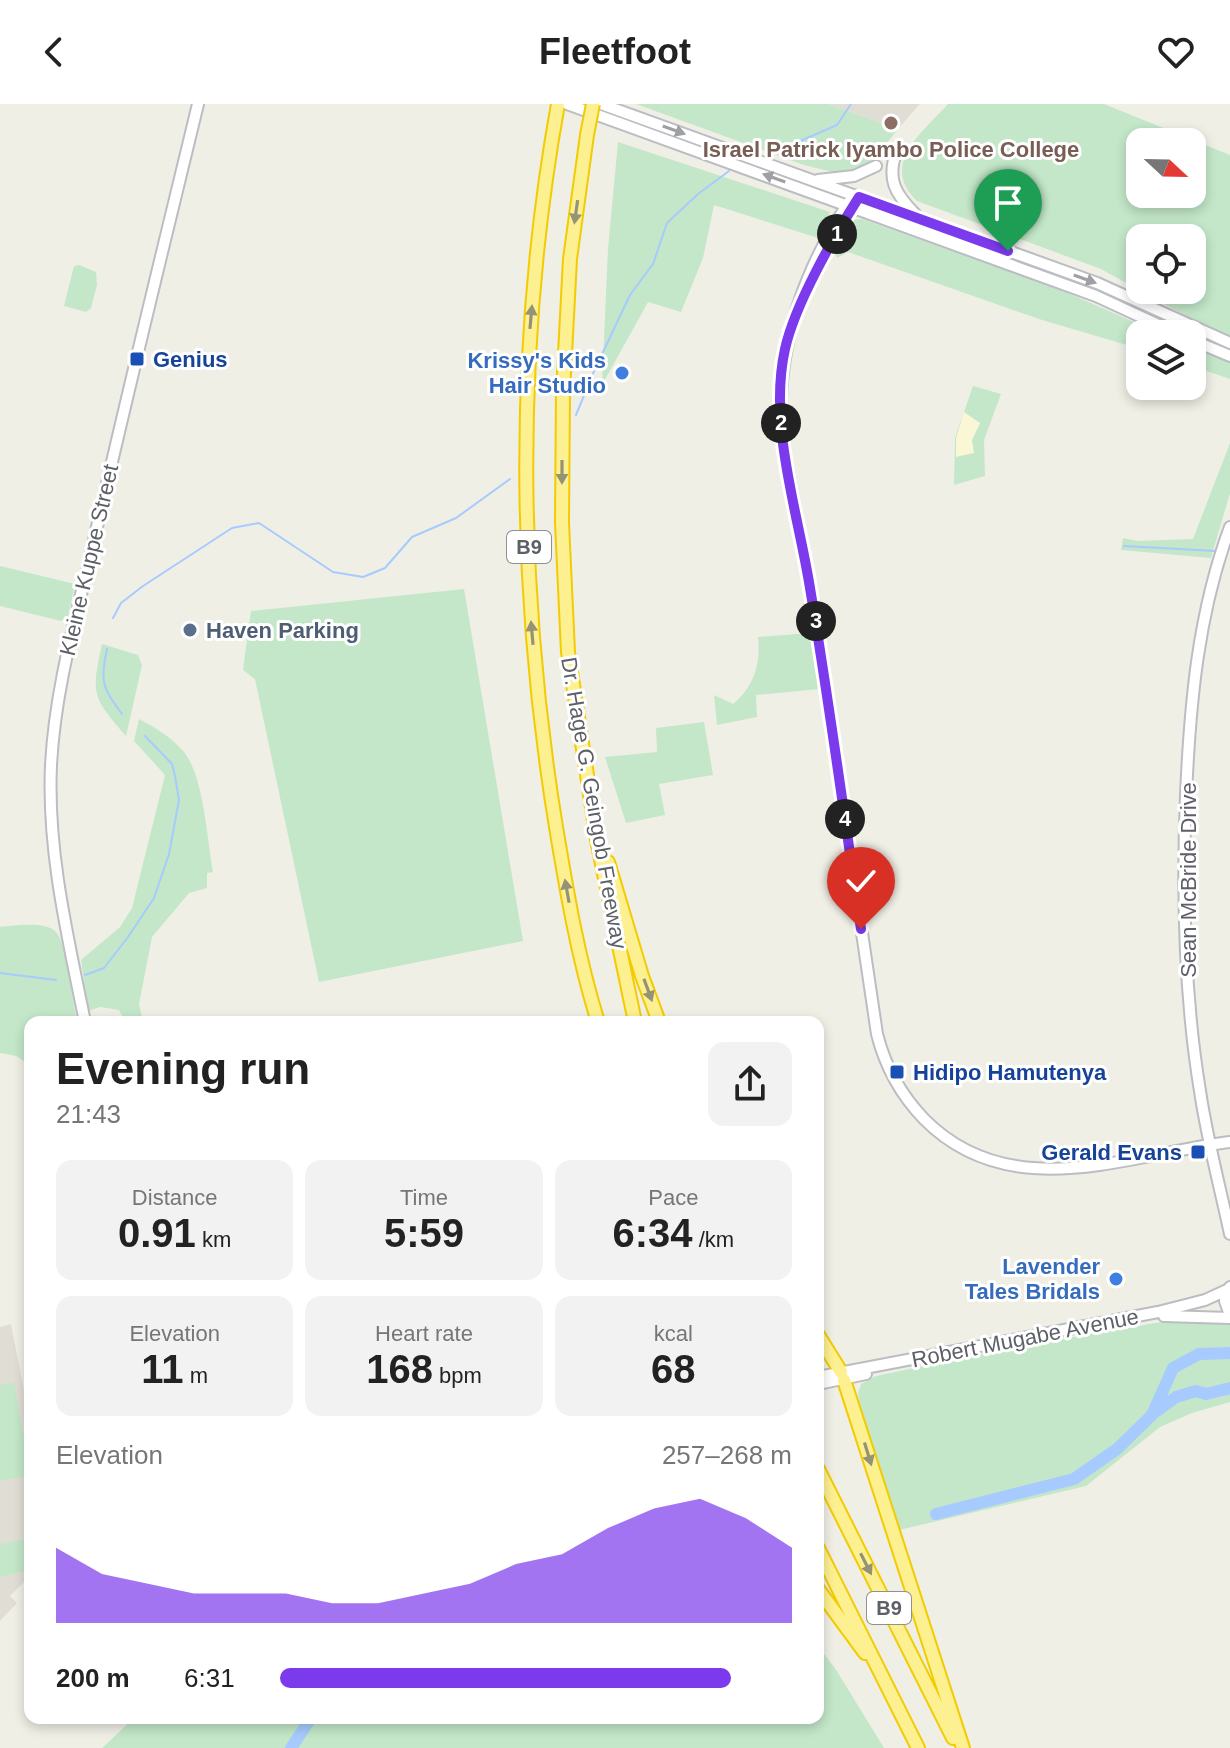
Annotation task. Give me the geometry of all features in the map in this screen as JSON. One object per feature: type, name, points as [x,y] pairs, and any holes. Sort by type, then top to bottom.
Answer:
[{"type":"highway","name":"Dr. Hage G. Geingob Freeway","points":[[558,104],[535,270],[530,335],[528,535],[531,620],[543,745],[581,967],[596,1016]]},
{"type":"highway","name":"Dr. Hage G. Geingob Freeway","points":[[593,104],[569,273],[563,392],[562,523],[568,652],[592,809],[634,1016]]},
{"type":"highway","points":[[592,809],[657,1016]]},
{"type":"highway","points":[[581,967],[589,1016]]},
{"type":"highway","points":[[824,1345],[842,1376],[961,1748]]},
{"type":"highway","name":"B9","points":[[824,1481],[961,1748]]},
{"type":"highway","name":"B9","points":[[824,1560],[918,1748]]},
{"type":"highway","points":[[824,1597],[885,1682]]},
{"type":"main road","name":"Kleine Kuppe Street","points":[[84,1016],[63,913],[53,829],[51,766],[56,708],[198,104]]},
{"type":"main road","points":[[567,104],[853,201],[1096,296],[1148,320]]},
{"type":"main road","points":[[601,104],[812,180],[853,201],[919,218],[1097,283],[1230,343]]},
{"type":"main road","points":[[897,150],[891,172],[894,189],[919,218]]},
{"type":"main road","points":[[812,180],[854,176],[876,166]]},
{"type":"main road","points":[[853,201],[795,317],[783,362],[780,412],[782,438],[815,616],[877,1034],[895,1080],[918,1113],[952,1142],[984,1160],[1011,1167],[1057,1169],[1084,1166],[1230,1142]]},
{"type":"main road","points":[[1206,346],[1230,356]]},
{"type":"main road","name":"Sean McBride Drive","points":[[1230,527],[1211,585],[1190,705],[1184,847],[1184,920],[1200,1092],[1230,1234]]},
{"type":"main road","points":[[1229,1288],[1225,1301],[1230,1316]]},
{"type":"main road","name":"Robert Mugabe Avenue","points":[[824,1382],[1158,1312],[1205,1300],[1229,1288]]},
{"type":"main road","name":"Robert Mugabe Avenue","points":[[824,1377],[842,1376],[1167,1315],[1230,1316]]},
{"type":"shaded area","name":"Israel Patrick Iyambo Police College","points":[[828,104],[920,104],[898,129]]},
{"type":"shaded area","points":[[11,1324],[24,1391],[24,1582],[10,1596],[17,1603],[0,1621],[0,1327]]},
{"type":"green space","points":[[636,104],[828,104],[898,129],[869,165],[836,173],[804,165]]},
{"type":"green space","points":[[948,104],[1104,104],[1163,128],[1126,128],[1126,208],[1206,208],[1206,145],[1230,155],[1230,340],[1206,327],[1206,320],[1194,320],[1165,304],[1206,304],[1206,224],[1126,224],[1126,283],[1101,269],[917,201],[906,187],[902,174],[908,150]]},
{"type":"green space","points":[[618,142],[830,212],[818,238],[714,205],[703,258],[681,312],[648,302],[602,385],[608,249]]},
{"type":"green space","points":[[862,219],[1059,289],[1129,320],[1126,320],[1126,345],[1039,319],[848,252],[837,258],[834,252],[852,220]]},
{"type":"green space","points":[[74,266],[96,272],[97,285],[91,308],[86,312],[64,306]]},
{"type":"green space","points":[[1206,353],[1230,362],[1230,379],[1206,371]]},
{"type":"green space","points":[[973,386],[1001,394],[984,440],[985,476],[954,485],[955,438]]},
{"type":"green space","points":[[1230,443],[1230,493],[1211,558],[1121,550],[1123,538],[1138,541],[1193,539]]},
{"type":"green space","points":[[0,566],[75,584],[68,616],[61,621],[0,606]]},
{"type":"green space","points":[[464,589],[523,941],[319,982],[255,679],[243,670],[251,611]]},
{"type":"green space","points":[[811,633],[820,689],[756,695],[757,717],[717,725],[714,695],[733,704],[746,690],[757,665],[758,637]]},
{"type":"green space","points":[[102,644],[138,655],[142,665],[126,736],[106,712],[97,694],[96,674]]},
{"type":"green space","points":[[139,719],[174,742],[191,763],[200,792],[213,872],[207,873],[207,888],[189,893],[152,937],[139,1004],[142,1016],[122,1016],[119,1010],[100,1007],[88,1011],[81,960],[120,927],[132,908],[165,775],[134,741]]},
{"type":"green space","points":[[704,722],[713,775],[659,784],[665,815],[626,823],[605,757],[657,752],[656,728]]},
{"type":"green space","points":[[44,926],[57,933],[76,1016],[24,1016],[24,1061],[0,1053],[0,927]]},
{"type":"green space","points":[[1179,1319],[1230,1325],[1230,1402],[1192,1413],[1160,1427],[1086,1486],[899,1530],[860,1406],[858,1393],[861,1384],[876,1376],[1014,1347]]},
{"type":"green space","points":[[14,1382],[24,1440],[24,1476],[0,1481],[0,1385]]},
{"type":"green space","points":[[24,1539],[24,1571],[0,1577],[0,1544]]},
{"type":"green space","points":[[824,1654],[884,1748],[102,1748],[128,1724],[824,1724]]},
{"type":"sand","points":[[964,412],[980,423],[972,440],[974,453],[956,457],[956,438]]},
{"type":"waterway","points":[[791,145],[837,125],[851,104]]},
{"type":"waterway","points":[[576,415],[630,295],[653,264],[667,223],[729,171]]},
{"type":"waterway","points":[[113,618],[121,603],[143,586],[232,528],[259,523],[333,572],[363,577],[385,568],[412,537],[456,518],[510,479]]},
{"type":"waterway","points":[[1124,546],[1216,551]]},
{"type":"waterway","points":[[107,649],[104,684],[122,714]]},
{"type":"waterway","points":[[85,975],[104,968],[128,937],[154,898],[169,854],[179,800],[175,776],[172,764],[145,736]]},
{"type":"waterway","points":[[0,973],[56,980]]},
{"type":"waterway","points":[[936,1514],[1074,1479],[1117,1449],[1152,1415],[1173,1368],[1199,1354],[1230,1353]]},
{"type":"waterway","points":[[1154,1413],[1176,1397],[1196,1391],[1206,1394],[1230,1388]]},
{"type":"waterway","points":[[291,1748],[307,1724]]},
{"type":"place","name":"Israel Patrick Iyambo Police College","points":[[891,123]]},
{"type":"place","name":"Genius","points":[[137,359]]},
{"type":"place","name":"Krissy's Kids Hair Studio","points":[[622,373]]},
{"type":"place","name":"Haven Parking","points":[[190,630]]},
{"type":"place","name":"Hidipo Hamutenya","points":[[897,1072]]},
{"type":"place","name":"Gerald Evans","points":[[1198,1152]]},
{"type":"place","name":"Lavender Tales Bridals","points":[[1116,1279]]},
{"type":"route","points":[[861,929],[815,616],[782,438],[780,412],[785,348],[795,317],[859,197],[1008,251]]}]
